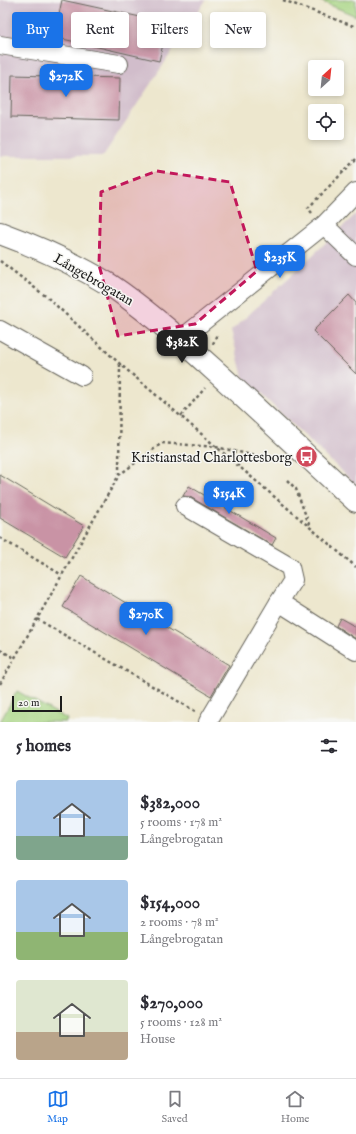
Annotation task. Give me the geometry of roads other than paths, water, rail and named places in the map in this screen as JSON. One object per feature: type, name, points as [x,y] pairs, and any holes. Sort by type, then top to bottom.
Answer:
[{"type":"main road","name":"Långebrogatan","points":[[0,234],[78,267],[109,285],[143,308],[181,340],[356,501]]},
{"type":"street","points":[[0,45],[118,64]]},
{"type":"street","points":[[181,340],[324,225],[356,192]]},
{"type":"street","points":[[324,225],[356,256]]},
{"type":"street","points":[[0,330],[82,376]]},
{"type":"street","points":[[184,506],[290,567],[293,580],[209,721]]},
{"type":"street","points":[[279,602],[356,651]]},
{"type":"place","name":"Kristianstad Charlottesborg","points":[[307,457]]}]
